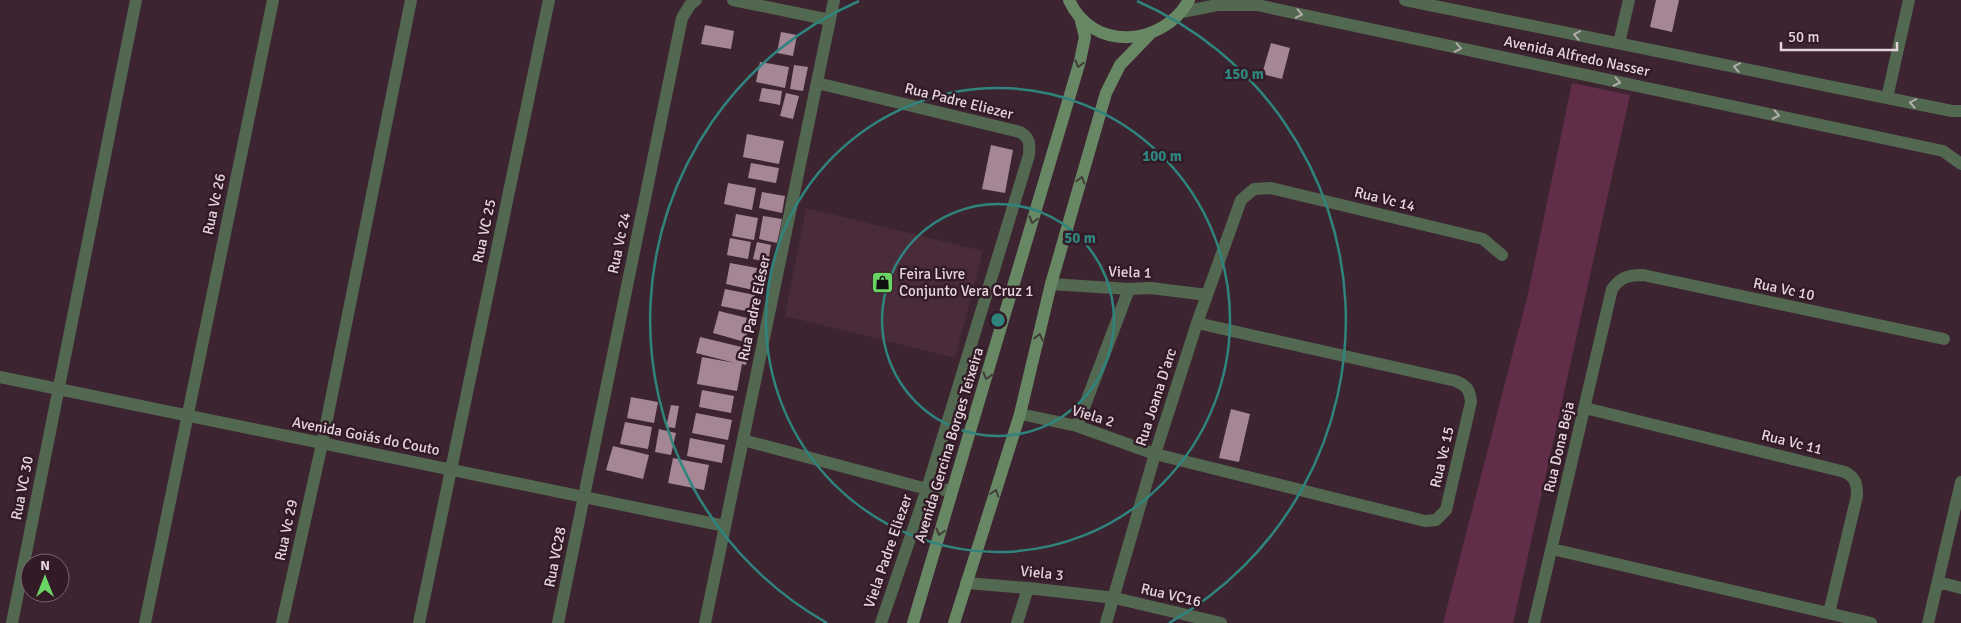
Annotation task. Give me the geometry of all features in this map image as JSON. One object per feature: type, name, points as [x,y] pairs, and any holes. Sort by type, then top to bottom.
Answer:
[{"type":"main road","points":[[1069,0],[1080,17],[1095,28],[1112,35],[1130,38],[1148,35],[1167,26],[1182,12],[1189,0]]},
{"type":"main road","name":"Avenida Gercina Borges Teixeira","points":[[913,623],[1080,61],[1085,37],[1080,17]]},
{"type":"main road","points":[[954,623],[1020,414],[1051,284],[1106,94],[1120,66],[1148,35]]},
{"type":"street","points":[[58,389],[136,0]]},
{"type":"street","name":"Rua Vc 26","points":[[186,415],[273,0]]},
{"type":"street","points":[[322,444],[412,0]]},
{"type":"street","name":"Rua VC 25","points":[[450,469],[549,0]]},
{"type":"street","name":"Rua Vc 24","points":[[583,496],[682,18],[690,5],[696,0]]},
{"type":"street","points":[[733,0],[830,20]]},
{"type":"street","name":"Rua Padre Eléser","points":[[705,623],[834,0]]},
{"type":"street","name":"Avenida Alfredo Nasser","points":[[1405,0],[1952,111],[1961,111]]},
{"type":"street","points":[[1618,43],[1629,0]]},
{"type":"street","points":[[1887,98],[1910,0]]},
{"type":"street","name":"Avenida Alfredo Nasser","points":[[1182,12],[1217,4],[1256,5],[1943,151],[1961,164]]},
{"type":"street","name":"Rua Padre Eliezer","points":[[817,83],[1020,132],[1027,136],[1030,144],[1029,155],[927,488]]},
{"type":"street","name":"Rua Vc 14","points":[[1254,189],[1271,188],[1483,239],[1502,255]]},
{"type":"street","name":"Rua Joana D'arc","points":[[1106,623],[1115,598],[1155,454],[1197,323],[1241,200],[1254,189]]},
{"type":"street","name":"Rua Vc 10","points":[[1618,280],[1630,275],[1643,276],[1944,339]]},
{"type":"street","name":"Rua Dona Beja","points":[[1534,623],[1612,289],[1618,280]]},
{"type":"street","name":"Viela 1","points":[[1051,284],[1129,289],[1151,288],[1207,295]]},
{"type":"street","points":[[1077,426],[1129,289]]},
{"type":"street","name":"Rua Vc 15","points":[[1155,454],[1425,521],[1436,520],[1446,510],[1471,402],[1470,392],[1465,385],[1456,381],[1197,323]]},
{"type":"street","name":"Avenida Goiás do Couto","points":[[0,377],[725,526]]},
{"type":"street","name":"Rua VC 30","points":[[12,623],[58,389]]},
{"type":"street","name":"Rua Vc 11","points":[[1585,408],[1845,472],[1854,477],[1857,485],[1857,496],[1829,613]]},
{"type":"street","name":"Viela 2","points":[[1020,414],[1077,426],[1155,454]]},
{"type":"street","points":[[144,623],[186,415]]},
{"type":"street","points":[[743,440],[927,488],[952,490]]},
{"type":"street","name":"Rua Vc 29","points":[[282,623],[322,444]]},
{"type":"street","points":[[419,623],[450,469]]},
{"type":"street","points":[[1928,623],[1961,482]]},
{"type":"street","name":"Viela Padre Eliezer","points":[[880,623],[927,488]]},
{"type":"street","name":"Rua VC28","points":[[558,623],[583,496]]},
{"type":"street","points":[[1552,549],[1871,623]]},
{"type":"street","points":[[1938,582],[1961,588]]},
{"type":"street","name":"Viela 3","points":[[966,583],[1115,598]]},
{"type":"street","points":[[1017,623],[1028,588]]},
{"type":"street","name":"Rua VC16","points":[[1115,598],[1221,623]]},
{"type":"shaded area","points":[[1572,83],[1630,95],[1513,623],[1443,623],[1528,294]]},
{"type":"shaded area","name":"Feira Livre Conjunto Vera Cruz 1","points":[[806,208],[983,251],[955,358],[785,316]]},
{"type":"building","points":[[1656,0],[1679,0],[1672,32],[1650,27]]},
{"type":"building","points":[[705,25],[734,31],[731,49],[701,44]]},
{"type":"building","points":[[781,32],[797,35],[793,56],[777,53]]},
{"type":"building","points":[[1271,43],[1290,48],[1282,79],[1262,74]]},
{"type":"building","points":[[760,62],[789,67],[785,88],[756,82]]},
{"type":"building","points":[[794,65],[808,67],[803,91],[790,89]]},
{"type":"building","points":[[762,88],[782,91],[780,105],[759,101]]},
{"type":"building","points":[[786,93],[799,96],[793,119],[780,116]]},
{"type":"building","points":[[747,134],[784,141],[779,164],[743,157]]},
{"type":"building","points":[[991,145],[1013,150],[1005,193],[982,189]]},
{"type":"building","points":[[751,163],[779,168],[776,183],[748,178]]},
{"type":"building","points":[[728,183],[756,188],[752,210],[724,204]]},
{"type":"building","points":[[762,192],[785,196],[782,213],[759,208]]},
{"type":"building","points":[[736,214],[758,218],[754,240],[732,236]]},
{"type":"building","points":[[763,216],[782,219],[777,243],[759,239]]},
{"type":"building","points":[[730,238],[751,242],[748,259],[727,255]]},
{"type":"building","points":[[757,242],[771,245],[768,262],[753,259]]},
{"type":"building","points":[[730,263],[757,268],[753,290],[726,284]]},
{"type":"building","points":[[725,289],[755,295],[751,312],[721,306]]},
{"type":"building","points":[[719,311],[751,319],[745,342],[713,333]]},
{"type":"building","points":[[700,337],[750,349],[746,365],[742,364],[737,391],[697,384],[702,357],[735,363],[696,353]]},
{"type":"building","points":[[702,390],[734,396],[731,413],[699,407]]},
{"type":"building","points":[[631,397],[658,402],[654,423],[627,418]]},
{"type":"building","points":[[671,405],[679,406],[675,428],[666,427]]},
{"type":"building","points":[[1231,409],[1250,414],[1239,462],[1219,458]]},
{"type":"building","points":[[696,413],[732,420],[728,440],[692,433]]},
{"type":"building","points":[[625,422],[652,427],[648,449],[620,444]]},
{"type":"building","points":[[659,429],[676,433],[671,455],[655,452]]},
{"type":"building","points":[[690,438],[725,445],[722,463],[687,456]]},
{"type":"building","points":[[613,446],[649,455],[643,479],[606,470]]},
{"type":"building","points":[[673,458],[709,465],[704,490],[668,483]]},
{"type":"place","name":"Feira Livre Conjunto Vera Cruz 1","points":[[883,283]]}]
